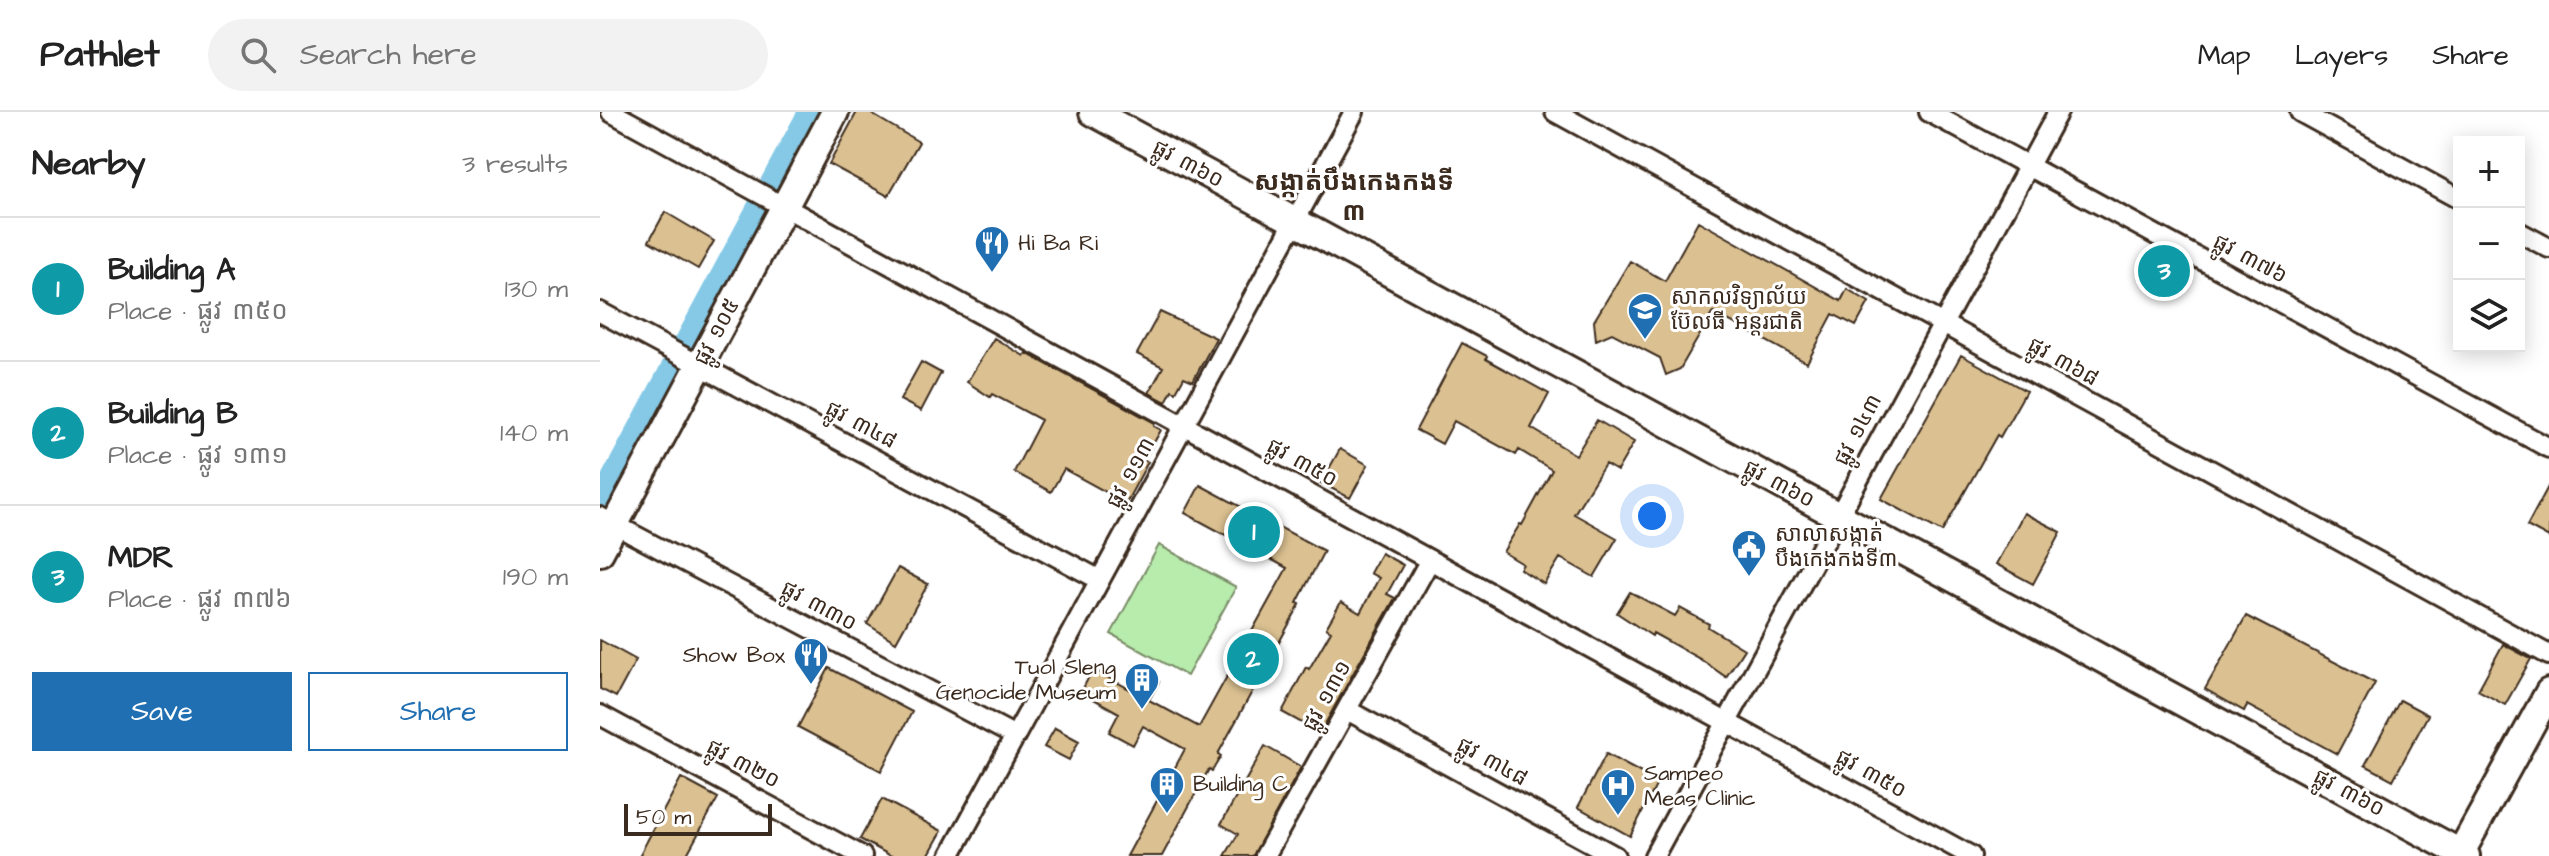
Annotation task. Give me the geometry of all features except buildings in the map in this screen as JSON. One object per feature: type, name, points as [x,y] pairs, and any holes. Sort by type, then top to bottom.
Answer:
[{"type":"street","name":"ផ្លូវ ៣៥០","points":[[611,112],[1971,856]]},
{"type":"street","name":"ផ្លូវ ១០៥","points":[[600,552],[605,520],[694,363],[778,204],[835,112]]},
{"type":"street","name":"ផ្លូវ ៣៦០","points":[[1093,112],[2462,855]]},
{"type":"street","name":"ផ្លូវ ១១៣","points":[[950,856],[1354,112]]},
{"type":"street","name":"ផ្លូវ ៣៦៨","points":[[1555,112],[2549,655]]},
{"type":"street","name":"ផ្លូវ ៣៧៦","points":[[1929,112],[2549,448]]},
{"type":"street","name":"ផ្លូវ ១៤៣","points":[[1654,856],[2058,112]]},
{"type":"street","points":[[2300,112],[2453,196]]},
{"type":"street","points":[[2525,235],[2549,248]]},
{"type":"street","name":"ផ្លូវ ៣៤៨","points":[[600,312],[1100,580]]},
{"type":"street","name":"ផ្លូវ ៣៣០","points":[[605,520],[1015,736]]},
{"type":"street","name":"ផ្លូវ ១៣១","points":[[1265,856],[1430,560]]},
{"type":"street","points":[[2462,855],[2549,692]]},
{"type":"street","name":"ផ្លូវ ៣៤៨","points":[[1347,710],[1615,856]]},
{"type":"street","name":"ផ្លូវ ៣២០","points":[[600,715],[862,856]]},
{"type":"green space","points":[[1159,545],[1236,587],[1187,676],[1111,634]]},
{"type":"waterway","points":[[600,499],[808,112]]},
{"type":"place","name":"MDR","points":[[2164,271]]},
{"type":"place","name":"Hi Ba Ri","points":[[992,274]]},
{"type":"place","name":"សាកលវិទ្យាល័យ ប៊ែលធី អន្តរជាតិ","points":[[1645,341]]},
{"type":"place","name":"Building A","points":[[1254,532]]},
{"type":"place","name":"សាលាសង្កាត់ បឹងកេងកងទី៣","points":[[1749,578]]},
{"type":"place","name":"Building B","points":[[1253,659]]},
{"type":"place","name":"Show Box","points":[[811,686]]},
{"type":"place","name":"Tuol Sleng Genocide Museum","points":[[1142,711]]},
{"type":"place","name":"Building C","points":[[1167,815]]},
{"type":"place","name":"Sampeo Meas Clinic","points":[[1618,817]]},
{"type":"district","name":"សង្កាត់បឹងកេងកងទី ៣","points":[[1354,197]]}]
